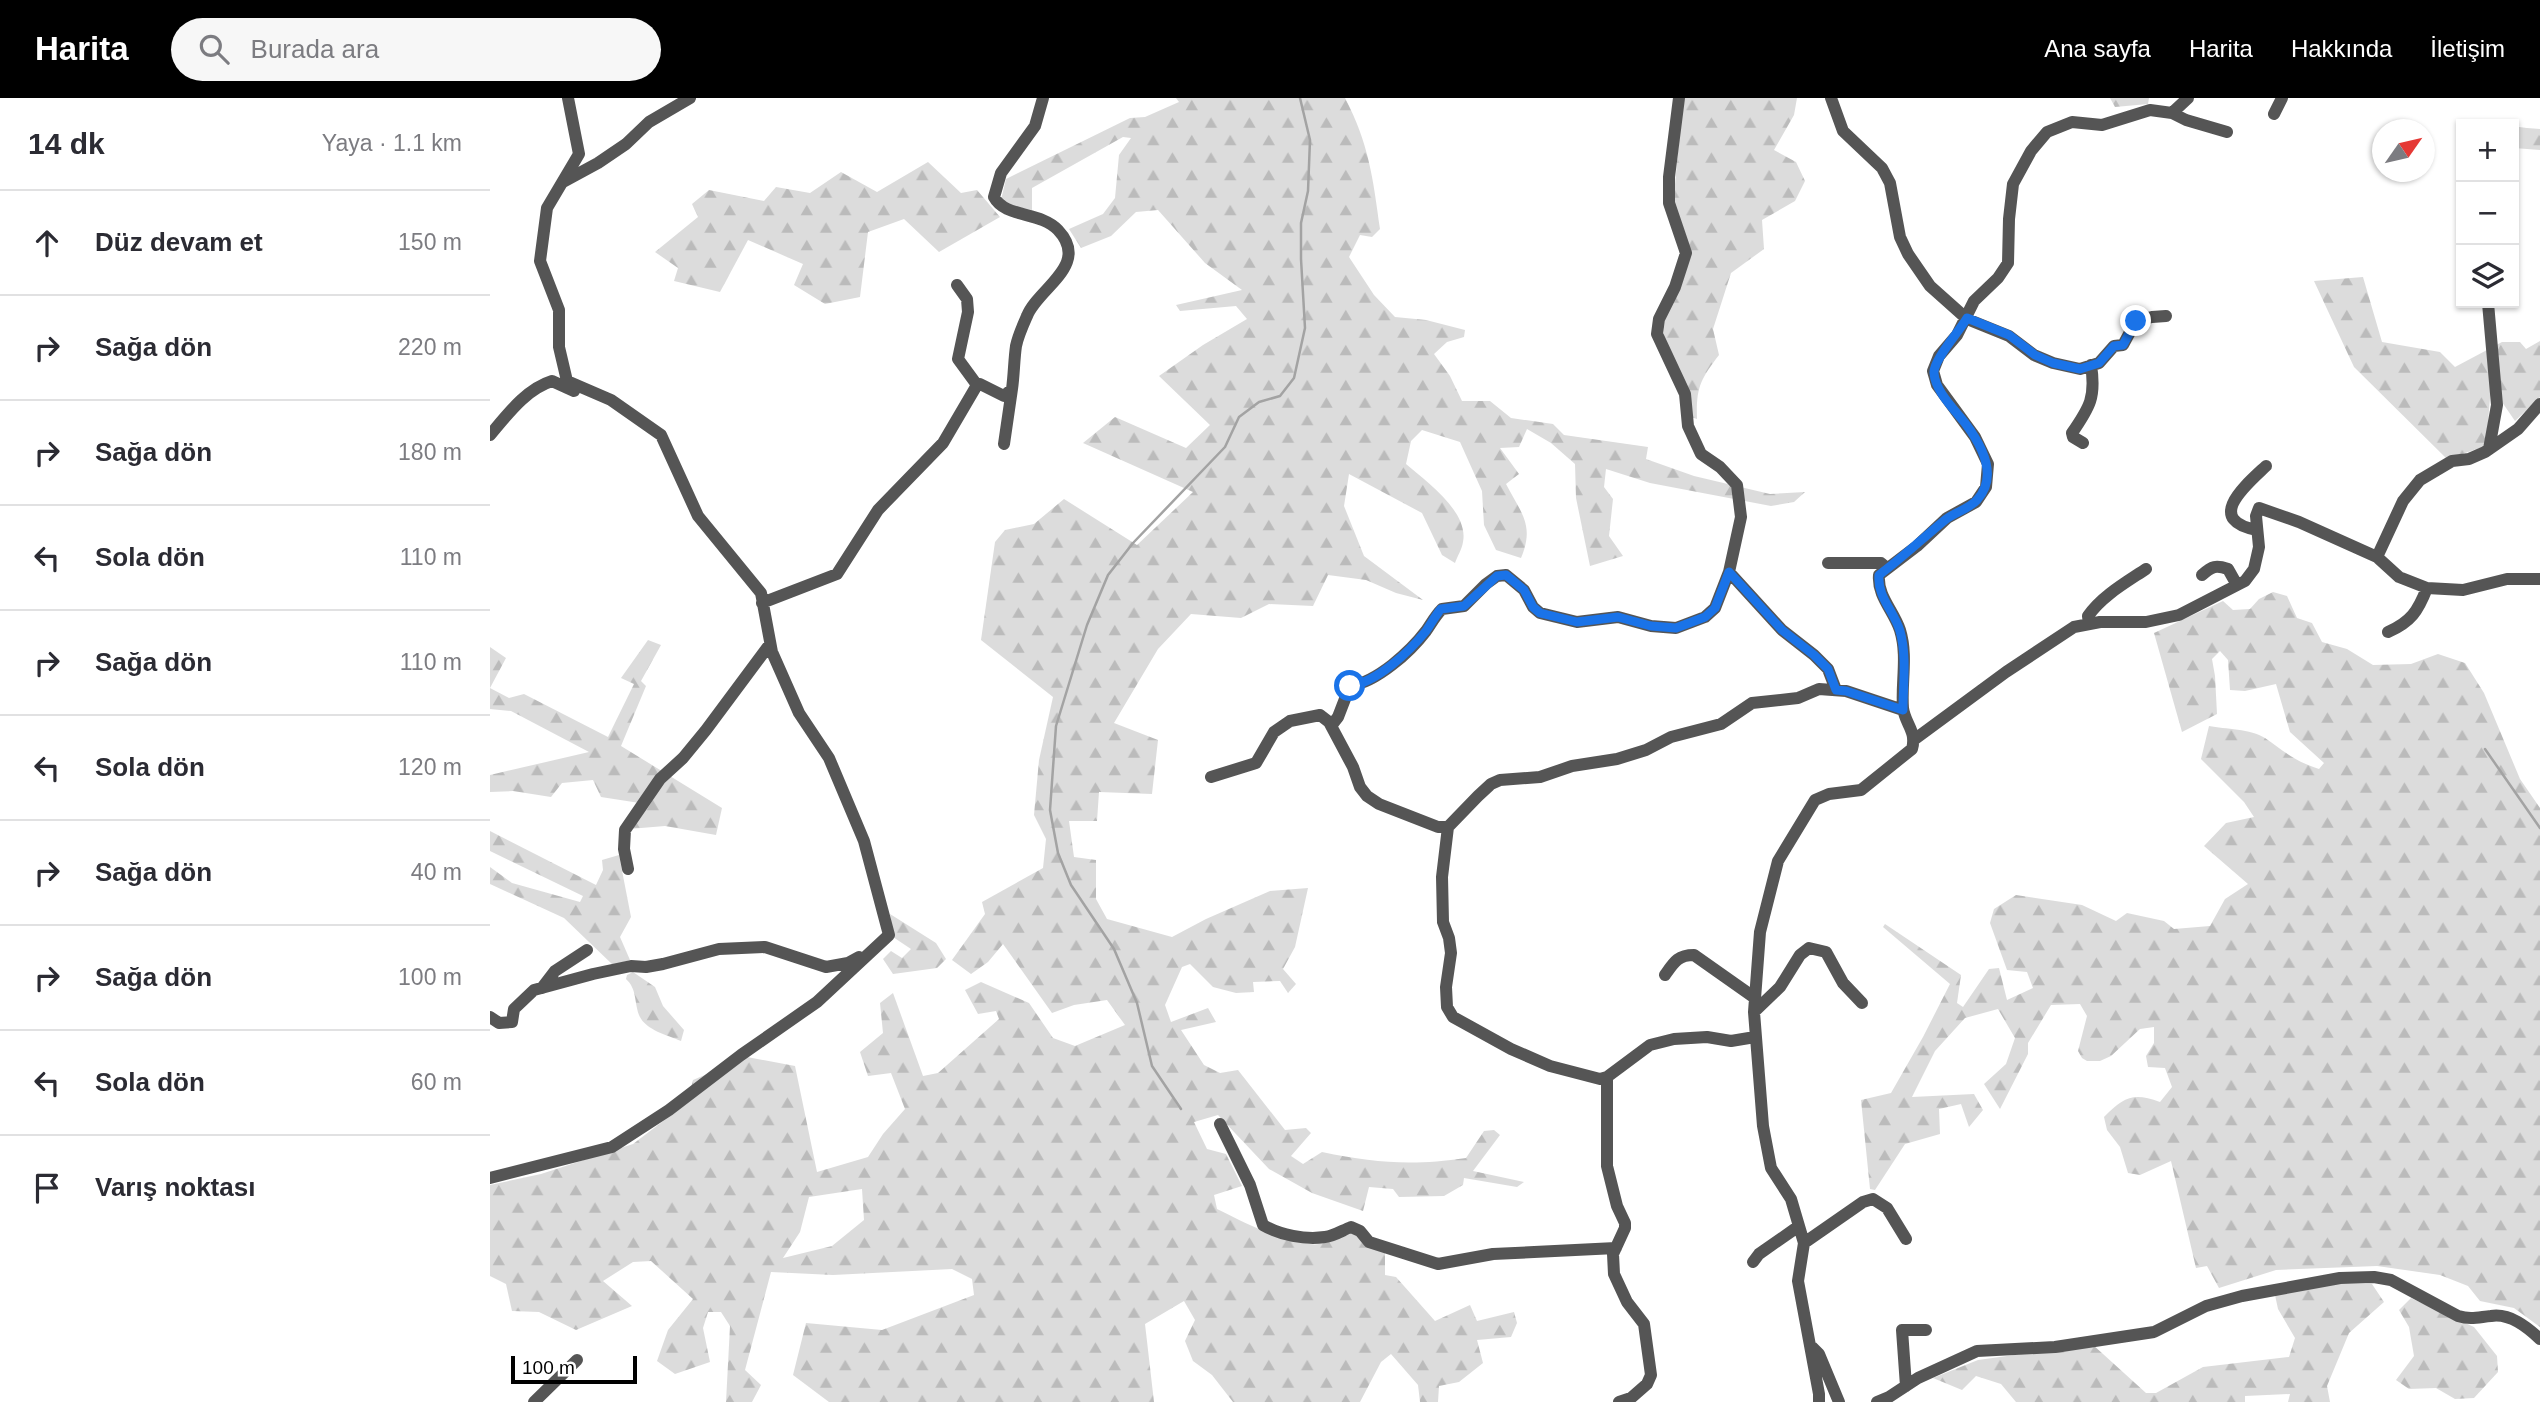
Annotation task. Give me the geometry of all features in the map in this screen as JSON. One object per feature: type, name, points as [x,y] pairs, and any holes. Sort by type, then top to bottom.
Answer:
[{"type":"street","points":[[490,1178],[612,1147],[669,1110],[817,1002],[889,935],[864,841],[829,758],[799,713],[772,652],[761,593],[698,516],[661,435],[604,397],[567,381],[559,347],[559,310],[540,261],[547,208],[579,154],[568,98]]},
{"type":"street","points":[[571,118],[573,98]]},
{"type":"street","points":[[563,182],[598,163],[626,144],[649,122],[690,98]]},
{"type":"street","points":[[1004,444],[1016,346],[1029,311],[1060,276],[1069,250],[1057,228],[1032,215],[1006,210],[998,206],[994,197],[1001,173],[1035,127],[1043,98]]},
{"type":"street","points":[[1331,726],[1338,717],[1350,686],[1371,680],[1386,670],[1426,631],[1441,609],[1464,606],[1497,576],[1506,575],[1524,590],[1533,607],[1540,613],[1577,622],[1618,617],[1651,626],[1676,628],[1705,617],[1715,608],[1729,572],[1741,517],[1737,485],[1720,467],[1701,454],[1688,426],[1685,394],[1657,334],[1659,319],[1675,287],[1686,253],[1669,203],[1669,177],[1679,98]]},
{"type":"street","points":[[1831,98],[1843,131],[1882,168],[1890,183],[1900,237],[1908,254],[1930,286],[1967,318],[2009,335],[2035,355],[2053,363],[2080,369],[2099,363],[2114,346],[2123,345],[2136,321],[2166,316]]},
{"type":"street","points":[[2172,113],[2188,98]]},
{"type":"street","points":[[2274,114],[2282,98]]},
{"type":"street","points":[[1915,739],[1903,710],[1904,653],[1900,630],[1878,587],[1879,575],[1947,518],[1976,502],[1986,487],[1988,464],[1975,437],[1937,385],[1933,371],[1939,356],[1967,318],[1974,301],[1998,278],[2008,263],[2013,184],[2031,151],[2047,132],[2072,122],[2102,124],[2150,110],[2172,113],[2227,132]]},
{"type":"street","points":[[957,285],[967,299],[968,312],[958,359],[977,385]]},
{"type":"street","points":[[2488,308],[2497,405],[2489,449]]},
{"type":"street","points":[[2082,443],[2073,437],[2073,433],[2093,398],[2091,365]]},
{"type":"street","points":[[490,435],[507,415],[541,384],[552,381],[590,397],[604,397]]},
{"type":"street","points":[[977,385],[1004,396],[1012,389]]},
{"type":"street","points":[[762,603],[837,574],[878,510],[943,443],[977,385]]},
{"type":"street","points":[[2376,557],[2403,501],[2420,480],[2452,461],[2469,459],[2489,449],[2518,429],[2540,404]]},
{"type":"street","points":[[2257,530],[2237,522],[2231,511],[2231,504],[2243,487],[2266,466]]},
{"type":"street","points":[[1819,1402],[1798,1281],[1804,1243],[1791,1199],[1771,1168],[1763,1126],[1754,1012],[1763,920],[1778,861],[1815,800],[1829,794],[1861,790],[1912,749],[1915,739],[2074,627],[2147,622],[2179,615],[2245,581],[2255,569],[2259,547],[2256,516],[2259,508],[2299,522],[2376,557],[2399,577],[2427,588],[2463,590],[2507,579],[2540,579]]},
{"type":"street","points":[[1828,563],[1881,563],[1888,568]]},
{"type":"street","points":[[2202,575],[2211,567],[2228,569],[2237,585]]},
{"type":"street","points":[[2089,624],[2088,616],[2094,607],[2146,569]]},
{"type":"street","points":[[1729,572],[1782,630],[1828,669],[1836,690]]},
{"type":"street","points":[[2388,632],[2411,620],[2427,588]]},
{"type":"street","points":[[628,869],[624,849],[625,830],[660,779],[706,730],[770,643]]},
{"type":"street","points":[[1755,1037],[1731,1041],[1707,1037],[1674,1039],[1650,1045],[1600,1079],[1550,1066],[1511,1049],[1453,1017],[1447,1007],[1446,987],[1451,953],[1443,922],[1442,877],[1448,827],[1485,790],[1500,780],[1539,777],[1572,766],[1617,759],[1646,750],[1671,737],[1721,724],[1752,704],[1798,698],[1819,689],[1846,691],[1903,710]]},
{"type":"street","points":[[1211,777],[1256,763],[1274,732],[1290,721],[1320,715],[1331,726],[1367,796],[1379,804],[1438,827],[1448,827]]},
{"type":"street","points":[[490,1017],[499,1023],[512,1022],[514,1009],[534,990],[631,966],[663,964],[719,948],[765,947],[826,967],[848,963],[873,950]]},
{"type":"street","points":[[1754,1012],[1780,987],[1800,956],[1809,948],[1826,952],[1843,983],[1862,1003]]},
{"type":"street","points":[[542,988],[555,971],[587,950]]},
{"type":"street","points":[[1665,975],[1675,960],[1682,955],[1694,954],[1755,998]]},
{"type":"street","points":[[1607,1076],[1607,1166],[1617,1206],[1625,1223],[1613,1254],[1614,1274],[1627,1302],[1644,1324],[1651,1375],[1647,1384],[1631,1398],[1619,1402]]},
{"type":"street","points":[[1220,1124],[1250,1185],[1263,1226],[1273,1231],[1305,1237],[1327,1237],[1351,1227],[1360,1231],[1369,1242],[1438,1264],[1493,1254],[1616,1248]]},
{"type":"street","points":[[1804,1243],[1863,1202],[1873,1199],[1887,1208],[1906,1239]]},
{"type":"street","points":[[1753,1262],[1759,1254],[1799,1226]]},
{"type":"street","points":[[1877,1402],[1918,1378],[1977,1352],[2055,1347],[2154,1332],[2192,1311],[2218,1302],[2340,1278],[2374,1276],[2390,1280],[2470,1320],[2506,1316],[2529,1329],[2540,1339]]},
{"type":"street","points":[[1906,1386],[1909,1352],[1902,1331],[1926,1330]]},
{"type":"street","points":[[1809,1344],[1819,1354],[1839,1402]]},
{"type":"street","points":[[534,1402],[577,1360]]},
{"type":"street","points":[[1814,1368],[1829,1402]]},
{"type":"green space","points":[[1176,98],[1345,98],[1365,146],[1380,229],[1372,237],[1360,235],[1349,257],[1374,295],[1395,317],[1426,320],[1465,330],[1464,337],[1447,342],[1434,354],[1450,376],[1462,401],[1490,401],[1511,418],[1553,424],[1564,435],[1648,447],[1646,459],[1694,476],[1770,494],[1805,492],[1794,502],[1771,506],[1650,483],[1606,469],[1604,487],[1613,499],[1609,536],[1623,556],[1590,566],[1576,498],[1575,464],[1551,443],[1527,429],[1519,447],[1500,448],[1519,474],[1506,484],[1521,511],[1526,528],[1527,537],[1521,558],[1496,550],[1484,525],[1482,491],[1460,442],[1422,430],[1411,441],[1406,464],[1445,498],[1460,520],[1463,542],[1455,563],[1442,555],[1422,513],[1349,474],[1344,506],[1364,556],[1423,600],[1396,593],[1366,580],[1328,575],[1313,606],[1269,604],[1241,618],[1191,614],[1158,649],[1114,723],[1158,740],[1152,794],[1099,792],[1097,821],[1069,821],[1074,857],[1096,860],[1096,899],[1107,919],[1172,937],[1270,891],[1308,888],[1295,947],[1283,969],[1296,984],[1288,993],[1280,981],[1253,982],[1254,992],[1236,993],[1213,987],[1190,964],[1182,967],[1165,1005],[1171,1022],[1208,1008],[1216,1022],[1181,1030],[1204,1065],[1220,1073],[1238,1070],[1285,1130],[1306,1128],[1311,1133],[1291,1156],[1303,1164],[1322,1152],[1394,1162],[1466,1158],[1484,1131],[1494,1130],[1500,1135],[1473,1171],[1524,1182],[1517,1187],[1464,1178],[1463,1185],[1444,1196],[1399,1197],[1393,1189],[1369,1187],[1363,1211],[1312,1193],[1269,1169],[1218,1115],[1194,1122],[1207,1149],[1226,1154],[1242,1186],[1214,1195],[1217,1209],[1273,1235],[1310,1244],[1320,1244],[1346,1233],[1356,1234],[1385,1253],[1385,1275],[1396,1277],[1435,1321],[1470,1305],[1477,1321],[1514,1312],[1517,1323],[1511,1337],[1477,1340],[1483,1363],[1459,1382],[1439,1386],[1438,1402],[1420,1402],[1418,1385],[1391,1354],[1381,1362],[1360,1402],[1233,1402],[1212,1375],[1193,1361],[1185,1341],[1195,1320],[1184,1301],[1145,1324],[1154,1402],[829,1402],[793,1375],[806,1323],[882,1330],[974,1295],[972,1279],[952,1269],[833,1275],[771,1272],[745,1370],[761,1385],[752,1402],[726,1402],[730,1326],[721,1312],[708,1312],[703,1328],[710,1362],[675,1374],[657,1361],[668,1330],[693,1299],[651,1261],[633,1262],[603,1281],[632,1306],[576,1330],[539,1312],[512,1311],[506,1284],[490,1276],[490,1185],[541,1174],[633,1144],[687,1103],[693,1080],[747,1057],[795,1066],[817,1172],[868,1157],[883,1134],[905,1109],[891,1073],[868,1076],[860,1052],[883,1033],[880,1003],[893,993],[923,1076],[938,1073],[999,1019],[996,1011],[978,1014],[965,990],[981,982],[1029,1003],[1053,1038],[1075,1046],[1125,1025],[1107,1000],[1074,1005],[1052,1013],[1003,944],[988,962],[971,974],[952,960],[985,914],[982,902],[1043,868],[1046,839],[1034,815],[1039,760],[1053,697],[981,640],[995,542],[1005,530],[1034,524],[1064,499],[1137,545],[1193,492],[1083,443],[1115,417],[1186,448],[1210,425],[1159,376],[1247,319],[1236,306],[1180,311],[1176,305],[1242,290],[1205,263],[1158,210],[1136,212],[1111,236],[1081,248],[1069,229],[1103,214],[1115,198],[1119,155],[1131,138],[1123,137],[1032,188],[1032,210],[1012,206],[1001,200],[1006,179],[1130,118],[1145,117],[1179,102]],"holes":[[[862,1189],[864,1220],[832,1246],[783,1258],[800,1232],[809,1197]]]},
{"type":"green space","points":[[1683,98],[1797,98],[1794,115],[1774,150],[1796,162],[1805,181],[1795,201],[1762,220],[1764,249],[1731,273],[1713,329],[1719,355],[1700,385],[1697,419],[1691,417],[1663,338],[1665,317],[1682,280],[1674,195]]},
{"type":"green space","points":[[2110,98],[2149,98],[2148,104],[2115,107]]},
{"type":"green space","points":[[2519,127],[2540,129],[2540,150],[2519,148]]},
{"type":"green space","points":[[928,162],[961,193],[977,190],[1000,217],[939,252],[904,219],[868,232],[860,297],[825,304],[794,285],[803,264],[748,240],[720,292],[674,281],[678,268],[655,252],[698,217],[692,204],[709,190],[764,201],[776,187],[810,193],[841,172],[877,192]]},
{"type":"green space","points":[[2363,277],[2382,342],[2440,352],[2455,367],[2502,342],[2520,342],[2526,349],[2540,341],[2540,397],[2515,421],[2491,386],[2486,446],[2447,459],[2354,367],[2314,281]]},
{"type":"green space","points":[[2273,592],[2287,596],[2297,618],[2312,623],[2322,642],[2347,649],[2373,665],[2411,664],[2438,654],[2465,663],[2484,693],[2520,779],[2540,808],[2540,1327],[2514,1308],[2480,1301],[2468,1286],[2440,1275],[2377,1266],[2276,1270],[2219,1288],[2207,1266],[2196,1268],[2171,1161],[2140,1175],[2128,1173],[2120,1147],[2107,1130],[2104,1117],[2123,1101],[2143,1097],[2160,1102],[2172,1087],[2165,1068],[2148,1067],[2146,1056],[2154,1043],[2154,1027],[2140,1029],[2111,1056],[2100,1061],[2087,1061],[2078,1051],[2087,1016],[2080,1004],[2051,1005],[2028,1043],[2028,1054],[2000,1109],[1984,1084],[2006,1064],[2015,1038],[1998,1009],[1965,1018],[1935,1051],[1912,1097],[1974,1094],[1983,1110],[1969,1127],[1961,1104],[1939,1109],[1940,1134],[1905,1144],[1875,1190],[1870,1189],[1861,1100],[1891,1093],[1950,984],[1883,927],[1885,924],[1961,975],[1957,1003],[1963,1007],[1989,969],[1999,968],[2007,1000],[2033,988],[2027,972],[2007,970],[1990,923],[1994,909],[2016,895],[2082,905],[2116,921],[2127,913],[2164,921],[2174,929],[2210,926],[2225,899],[2248,884],[2204,846],[2226,823],[2254,817],[2244,802],[2201,759],[2209,726],[2259,735],[2296,759],[2319,769],[2324,763],[2290,732],[2276,684],[2245,691],[2230,690],[2228,660],[2220,651],[2212,659],[2217,714],[2182,732],[2154,633],[2223,601],[2233,610],[2250,609],[2259,599]]},
{"type":"green space","points":[[648,640],[661,645],[641,681],[646,686],[621,746],[722,808],[716,835],[665,826],[629,829],[646,804],[601,797],[593,780],[562,783],[551,797],[513,791],[490,792],[490,775],[589,752],[511,711],[490,709],[490,688],[509,698],[524,694],[608,737],[634,684],[621,678]]},
{"type":"green space","points":[[490,647],[506,658],[490,688]]},
{"type":"green space","points":[[490,831],[596,885],[603,870],[602,860],[619,855],[631,917],[620,937],[630,960],[613,965],[564,918],[490,884],[490,867],[512,883],[580,902],[583,896],[490,851]]},
{"type":"green space","points":[[890,914],[936,943],[946,959],[937,968],[893,974],[883,959],[891,951],[902,958],[911,949],[893,937]]},
{"type":"green space","points":[[633,972],[655,987],[663,1006],[684,1030],[681,1041],[657,1031],[642,1020],[637,1010],[634,991],[626,979],[627,975]]},
{"type":"green space","points":[[2328,1284],[2372,1284],[2384,1302],[2349,1333],[2327,1386],[2330,1402],[2288,1402],[2290,1394],[2245,1396],[2245,1402],[2016,1402],[2001,1384],[1976,1376],[1962,1390],[1933,1378],[1978,1360],[2092,1344],[2146,1393],[2156,1393],[2203,1367],[2289,1357],[2295,1338],[2278,1309],[2275,1295]]},
{"type":"green space","points":[[2411,1298],[2474,1327],[2497,1356],[2498,1372],[2474,1398],[2455,1399],[2436,1388],[2409,1389],[2396,1380],[2414,1356],[2409,1327],[2399,1310]]},
{"type":"waterway","points":[[1181,1109],[1152,1066],[1137,1003],[1114,949],[1071,885],[1058,853],[1050,810],[1056,726],[1087,625],[1108,575],[1133,543],[1225,447],[1239,417],[1259,402],[1280,396],[1294,378],[1305,328],[1301,223],[1308,191],[1310,140],[1300,98]]},
{"type":"waterway","points":[[2485,749],[2540,828]]},
{"type":"route","points":[[1350,686],[1371,680],[1386,670],[1426,631],[1441,609],[1464,606],[1497,576],[1506,575],[1524,590],[1533,607],[1540,613],[1577,622],[1618,617],[1651,626],[1676,628],[1705,617],[1715,608],[1729,572],[1782,630],[1828,669],[1836,690],[1903,710],[1904,653],[1900,630],[1878,587],[1879,575],[1917,546],[1947,518],[1976,502],[1986,487],[1988,464],[1975,437],[1937,385],[1933,371],[1939,356],[1967,318],[2009,335],[2035,355],[2053,363],[2080,369],[2099,363],[2114,346],[2123,345],[2136,321]]}]
